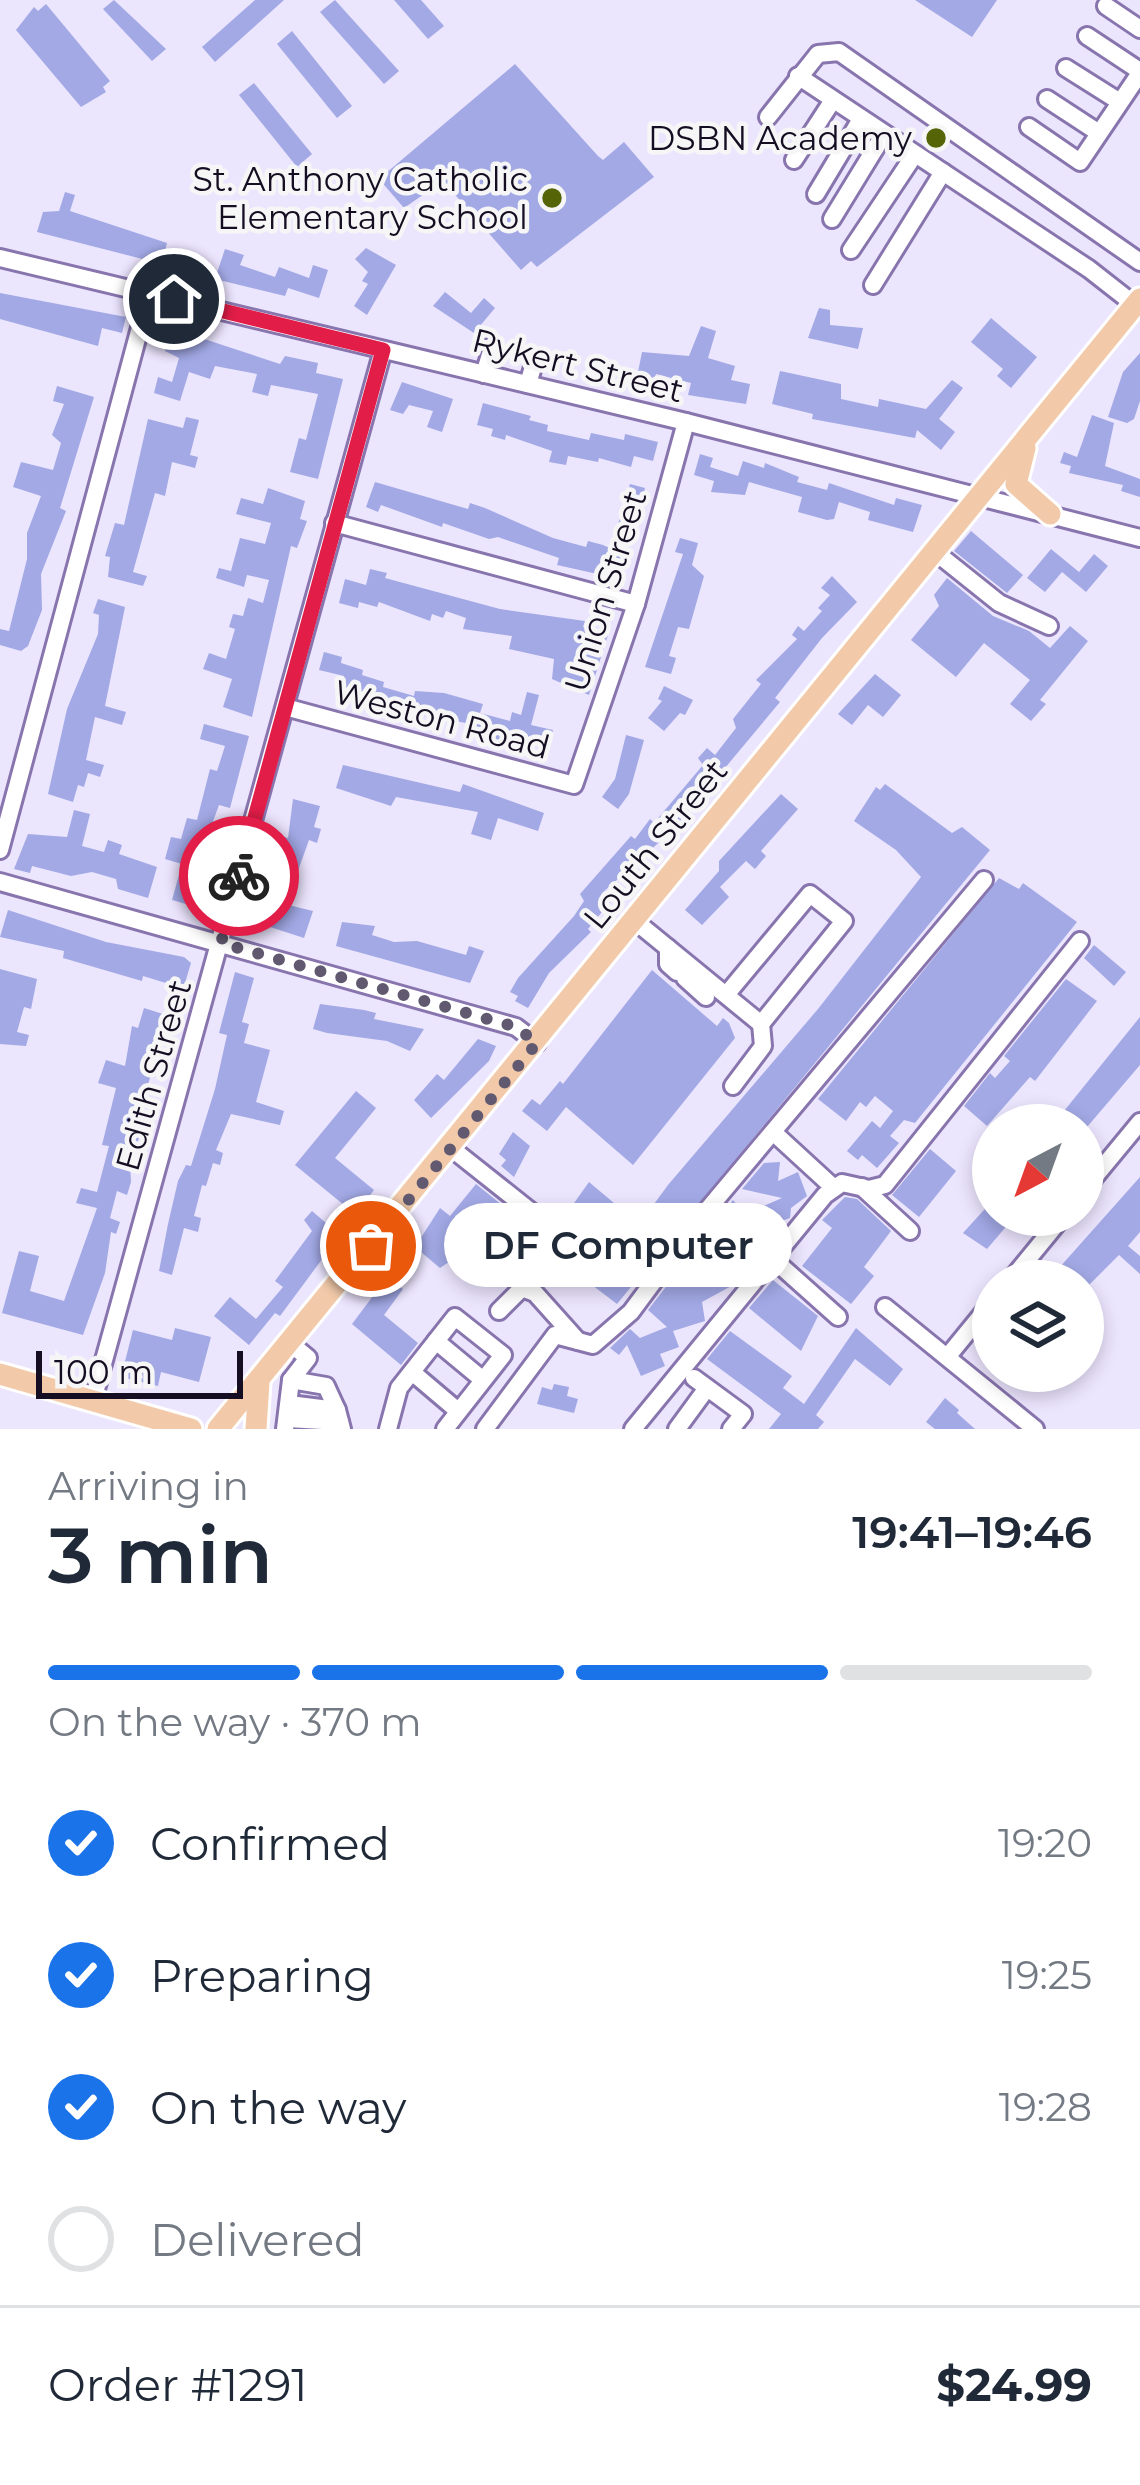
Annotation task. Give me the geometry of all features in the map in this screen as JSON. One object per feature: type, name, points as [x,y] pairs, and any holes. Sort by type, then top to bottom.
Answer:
[{"type":"main road","name":"Louth Street","points":[[218,1429],[262,1379],[299,1351],[451,1148],[1137,302]]},
{"type":"main road","points":[[1041,418],[1015,478],[1028,498],[1050,514]]},
{"type":"main road","points":[[0,1374],[191,1429]]},
{"type":"main road","points":[[256,1429],[262,1379]]},
{"type":"main road","points":[[131,1408],[157,1429]]},
{"type":"street","points":[[1106,7],[1140,29]]},
{"type":"street","points":[[1029,127],[1080,162],[1140,72],[1087,36]]},
{"type":"street","points":[[768,117],[818,54],[839,52],[1140,262]]},
{"type":"street","points":[[1066,68],[1120,102]]},
{"type":"street","points":[[798,76],[1137,302]]},
{"type":"street","points":[[1046,99],[1100,134]]},
{"type":"street","points":[[794,160],[833,100]]},
{"type":"street","points":[[816,194],[861,119]]},
{"type":"street","points":[[832,219],[884,134]]},
{"type":"street","points":[[851,250],[915,154]]},
{"type":"street","points":[[873,285],[943,172]]},
{"type":"street","name":"Rykert Street","points":[[0,258],[686,422],[1140,538]]},
{"type":"street","points":[[0,850],[149,294]]},
{"type":"street","points":[[484,374],[493,345]]},
{"type":"street","name":"Edith Street","points":[[93,1400],[383,350]]},
{"type":"street","points":[[528,385],[535,360]]},
{"type":"street","name":"Union Street","points":[[578,776],[636,604],[686,422]]},
{"type":"street","points":[[334,523],[636,604]]},
{"type":"street","points":[[934,551],[999,603],[1049,626]]},
{"type":"street","name":"Weston Road","points":[[285,707],[574,785],[578,776]]},
{"type":"street","points":[[484,1429],[555,1335],[593,1345],[631,1312],[773,1132],[985,880]]},
{"type":"street","points":[[0,882],[516,1027],[537,1043]]},
{"type":"street","points":[[720,999],[810,894],[844,921],[760,1024],[763,1046],[734,1086]]},
{"type":"street","points":[[635,921],[720,999]]},
{"type":"street","points":[[633,1429],[834,1188],[842,1183],[885,1185],[1080,940]]},
{"type":"street","points":[[668,948],[668,964],[681,975],[760,1024]]},
{"type":"street","points":[[1104,1166],[1140,1122]]},
{"type":"street","points":[[773,1132],[834,1188]]},
{"type":"street","points":[[451,1148],[563,1237]]},
{"type":"street","points":[[861,1187],[910,1231]]},
{"type":"street","points":[[1027,1260],[1047,1236]]},
{"type":"street","points":[[773,1259],[838,1317]]},
{"type":"street","points":[[500,1311],[522,1288],[536,1293],[578,1341]]},
{"type":"street","points":[[885,1307],[1035,1429]]},
{"type":"street","points":[[388,1429],[400,1388],[455,1318],[503,1355],[445,1429]]},
{"type":"street","points":[[948,1356],[972,1327]]},
{"type":"street","points":[[436,1342],[483,1380]]},
{"type":"street","points":[[299,1351],[322,1369],[289,1405],[299,1351]]},
{"type":"street","points":[[412,1372],[458,1411]]},
{"type":"street","points":[[262,1379],[289,1405],[340,1420]]},
{"type":"street","points":[[676,1429],[700,1383],[742,1414],[731,1429]]},
{"type":"street","points":[[311,1384],[326,1386],[340,1420]]},
{"type":"building","points":[[114,0],[166,49],[152,61],[103,9]]},
{"type":"building","points":[[255,0],[284,0],[215,62],[202,47]]},
{"type":"building","points":[[335,0],[399,71],[384,84],[320,12]]},
{"type":"building","points":[[394,0],[421,0],[444,26],[428,39]]},
{"type":"building","points":[[915,0],[997,0],[972,37]]},
{"type":"building","points":[[46,4],[110,81],[103,87],[106,92],[81,107],[16,30],[34,7],[38,11]]},
{"type":"building","points":[[292,31],[352,106],[337,118],[277,44]]},
{"type":"building","points":[[515,64],[598,156],[603,160],[624,142],[654,177],[537,267],[531,261],[521,270],[443,181],[404,208],[379,179]]},
{"type":"building","points":[[254,83],[312,154],[297,167],[239,95]]},
{"type":"building","points":[[65,192],[75,195],[70,211],[167,243],[162,264],[37,232],[43,212],[59,211]]},
{"type":"building","points":[[366,248],[396,265],[367,315],[354,306],[368,284],[362,281],[368,272],[355,259]]},
{"type":"building","points":[[225,249],[244,255],[240,265],[275,277],[279,267],[309,278],[313,265],[328,270],[319,298],[288,288],[285,296],[215,279]]},
{"type":"building","points":[[445,292],[471,313],[484,298],[495,308],[474,333],[433,306]]},
{"type":"building","points":[[0,293],[126,317],[122,333],[102,328],[98,346],[0,319]]},
{"type":"building","points":[[819,308],[830,310],[830,325],[863,328],[858,349],[808,338]]},
{"type":"building","points":[[991,318],[1037,357],[1011,388],[997,376],[1003,369],[971,342]]},
{"type":"building","points":[[701,326],[716,331],[708,358],[735,366],[731,380],[750,384],[746,404],[688,395],[691,383],[656,374],[648,395],[634,392],[642,352],[689,356]]},
{"type":"building","points":[[189,334],[280,364],[285,356],[318,363],[316,373],[343,379],[318,479],[290,472],[299,438],[306,440],[318,394],[271,385],[268,396],[252,392],[257,374],[215,366],[210,379],[189,372],[180,401],[154,393],[158,377],[172,382],[179,358],[165,351],[166,344],[186,346]]},
{"type":"building","points":[[1140,353],[1140,401],[1134,419],[1127,423],[1108,417],[1123,372]]},
{"type":"building","points":[[780,371],[841,384],[841,399],[878,407],[879,399],[926,409],[952,380],[963,388],[939,419],[955,432],[941,450],[917,430],[915,438],[812,419],[813,414],[772,404]]},
{"type":"building","points":[[402,382],[453,399],[442,432],[427,427],[433,411],[409,405],[403,414],[390,410]]},
{"type":"building","points":[[57,386],[94,397],[60,508],[66,511],[41,574],[42,610],[28,646],[21,651],[0,645],[0,629],[9,631],[27,559],[27,533],[41,496],[13,487],[21,462],[53,470],[61,443],[52,435],[64,404],[53,401]]},
{"type":"building","points":[[483,403],[531,416],[529,420],[548,425],[547,431],[589,440],[591,433],[658,442],[653,461],[634,456],[631,467],[568,456],[566,465],[549,462],[552,451],[506,435],[505,440],[491,436],[493,429],[477,425]]},
{"type":"building","points":[[1092,415],[1114,423],[1105,466],[1140,479],[1140,497],[1121,491],[1123,485],[1069,473],[1071,466],[1060,463],[1064,452],[1077,457]]},
{"type":"building","points":[[186,417],[199,420],[190,455],[198,457],[195,468],[172,462],[165,496],[155,493],[133,572],[147,576],[143,586],[108,577],[110,557],[105,556],[115,523],[124,525],[148,419],[183,428]]},
{"type":"building","points":[[700,454],[713,458],[710,467],[738,476],[743,461],[764,468],[765,463],[799,477],[797,482],[827,490],[829,483],[894,505],[896,498],[922,505],[913,532],[868,520],[870,512],[839,502],[834,519],[827,520],[798,512],[802,497],[749,482],[745,495],[711,492],[714,481],[694,475]]},
{"type":"building","points":[[375,482],[468,509],[470,503],[553,538],[586,547],[588,541],[603,545],[627,556],[620,579],[557,565],[559,558],[498,537],[489,539],[443,523],[442,527],[381,505],[378,512],[366,507]]},
{"type":"building","points":[[630,484],[645,488],[633,533],[617,528]]},
{"type":"building","points":[[268,488],[305,501],[300,519],[307,521],[297,548],[291,546],[252,717],[223,707],[232,679],[203,669],[209,653],[226,659],[235,629],[229,627],[233,614],[243,616],[248,598],[263,603],[269,580],[247,575],[244,587],[216,578],[219,568],[231,571],[240,538],[265,544],[271,523],[236,514],[241,498],[263,504]]},
{"type":"building","points":[[971,531],[1023,575],[1007,593],[954,551]]},
{"type":"building","points":[[680,538],[698,543],[692,565],[704,576],[689,629],[678,627],[669,656],[676,658],[671,674],[645,667],[683,554],[675,552]]},
{"type":"building","points":[[1051,549],[1079,572],[1094,554],[1108,566],[1086,592],[1062,572],[1045,592],[1027,578]]},
{"type":"building","points":[[370,569],[387,573],[385,578],[500,609],[585,621],[583,627],[608,635],[589,695],[552,679],[554,659],[509,649],[512,636],[463,629],[466,618],[446,611],[443,618],[432,614],[430,621],[379,602],[377,607],[359,602],[358,608],[339,603],[345,579],[366,585]]},
{"type":"building","points":[[832,576],[857,602],[822,638],[775,698],[780,702],[674,829],[601,894],[610,902],[588,929],[591,932],[549,973],[528,1008],[515,1001],[518,996],[510,992],[518,978],[574,916],[584,901],[580,894],[631,836],[635,839],[650,819],[654,823],[703,765],[698,758],[707,748],[715,755],[736,728],[733,719],[761,684],[756,680],[797,639],[792,635],[798,626],[804,631],[822,611],[818,608],[830,595],[821,588]]},
{"type":"building","points":[[947,578],[993,616],[1029,631],[1050,648],[1070,626],[1088,641],[1040,700],[1046,704],[1031,721],[1010,704],[1030,680],[984,643],[956,677],[911,640],[939,606],[934,595]]},
{"type":"building","points":[[98,599],[125,607],[105,706],[126,712],[122,725],[95,717],[86,760],[104,765],[100,777],[88,773],[73,802],[48,794],[67,709],[98,634],[99,615],[93,613]]},
{"type":"building","points":[[324,652],[342,657],[341,663],[384,682],[383,687],[414,696],[415,691],[444,693],[483,704],[480,713],[510,721],[512,712],[521,715],[527,692],[539,695],[531,725],[553,730],[549,746],[521,739],[519,746],[499,743],[466,723],[362,705],[364,699],[340,689],[344,676],[319,670]]},
{"type":"building","points":[[875,674],[901,695],[883,717],[868,705],[852,725],[838,714]]},
{"type":"building","points":[[664,686],[693,700],[685,715],[680,713],[664,731],[648,718],[662,701],[658,699]]},
{"type":"building","points":[[204,724],[249,736],[230,808],[219,805],[197,865],[218,870],[210,904],[187,898],[186,904],[172,900],[182,864],[165,859],[171,837],[181,839],[187,818],[197,820],[210,769],[217,771],[225,746],[200,739]]},
{"type":"building","points":[[626,735],[644,740],[629,794],[618,809],[602,797],[615,779]]},
{"type":"building","points":[[343,765],[460,792],[463,784],[544,813],[538,831],[498,818],[491,840],[471,834],[478,812],[396,797],[391,806],[336,788]]},
{"type":"building","points":[[885,784],[952,833],[962,827],[990,850],[617,1304],[588,1282],[610,1254],[615,1257],[668,1185],[818,1009],[921,877],[896,850],[854,821],[876,787],[880,790]]},
{"type":"building","points":[[781,794],[798,809],[761,851],[766,856],[755,869],[746,861],[720,887],[729,897],[702,925],[685,910],[719,871],[719,861]]},
{"type":"building","points":[[293,799],[320,806],[314,827],[321,829],[317,843],[309,840],[295,879],[272,872],[271,864],[279,836],[288,838]]},
{"type":"building","points":[[74,810],[90,814],[82,846],[104,852],[108,840],[122,845],[119,854],[157,867],[148,898],[118,889],[116,879],[92,872],[71,876],[32,866],[30,873],[14,869],[28,834],[67,837]]},
{"type":"building","points":[[999,878],[1019,889],[1023,883],[1077,922],[915,1123],[904,1120],[890,1136],[899,1143],[877,1168],[862,1155],[858,1160],[847,1151],[872,1121],[880,1128],[893,1111],[875,1096],[866,1107],[860,1102],[846,1121],[818,1099]]},
{"type":"building","points":[[256,897],[313,911],[304,938],[249,920]]},
{"type":"building","points":[[8,910],[106,942],[184,957],[191,963],[185,983],[179,987],[143,976],[142,981],[63,958],[64,951],[0,937]]},
{"type":"building","points":[[342,922],[375,926],[372,935],[394,942],[417,941],[466,955],[469,946],[484,951],[470,983],[336,946]]},
{"type":"building","points":[[1094,945],[1126,972],[1114,986],[1084,958]]},
{"type":"building","points":[[0,969],[37,979],[31,1009],[24,1007],[17,1032],[29,1035],[26,1046],[0,1044]]},
{"type":"building","points":[[652,970],[717,1026],[723,1018],[735,1038],[633,1165],[566,1107],[547,1131],[522,1111],[532,1099],[540,1105],[560,1081],[563,1084]]},
{"type":"building","points":[[235,972],[254,978],[242,1022],[249,1024],[244,1043],[270,1050],[256,1102],[284,1111],[280,1125],[231,1114],[216,1150],[223,1153],[220,1165],[213,1163],[206,1186],[202,1185],[194,1216],[201,1218],[198,1232],[184,1228],[172,1275],[159,1271],[168,1224],[178,1181],[186,1165],[191,1166],[215,1089],[227,1035],[219,1033]]},
{"type":"building","points":[[1066,979],[1097,1001],[1035,1081],[1030,1077],[1006,1104],[972,1104],[972,1113],[964,1106],[990,1073],[995,1078],[1010,1061],[1004,1056]]},
{"type":"building","points":[[320,1004],[364,1010],[376,1013],[374,1019],[424,1029],[410,1051],[387,1041],[327,1033],[313,1029]]},
{"type":"building","points":[[144,1008],[166,1015],[163,1035],[135,1127],[142,1129],[130,1164],[131,1182],[127,1195],[117,1191],[110,1218],[120,1222],[116,1234],[111,1232],[105,1273],[83,1335],[2,1313],[19,1251],[39,1256],[30,1291],[64,1301],[97,1208],[76,1203],[81,1188],[97,1192],[109,1146],[102,1145],[116,1088],[98,1083],[106,1060],[125,1066],[132,1026],[138,1028]]},
{"type":"building","points":[[1140,1017],[1140,1065],[1104,1107],[1070,1104]]},
{"type":"building","points":[[478,1039],[496,1046],[489,1061],[431,1118],[414,1100],[437,1074],[444,1080]]},
{"type":"building","points":[[356,1091],[376,1108],[335,1158],[374,1190],[355,1214],[295,1165]]},
{"type":"building","points":[[513,1132],[530,1146],[514,1177],[501,1166],[506,1160],[499,1154]]},
{"type":"building","points":[[930,1149],[956,1171],[919,1217],[892,1195]]},
{"type":"building","points":[[780,1162],[778,1181],[798,1172],[807,1196],[791,1208],[790,1218],[776,1223],[777,1234],[761,1240],[763,1250],[748,1256],[750,1266],[729,1267],[735,1284],[702,1302],[705,1321],[673,1331],[679,1347],[660,1354],[665,1366],[641,1376],[627,1345],[619,1355],[610,1348],[630,1329],[640,1338],[667,1327],[648,1310],[733,1200],[745,1214],[782,1198],[742,1189],[764,1163]]},
{"type":"building","points":[[1140,1177],[1140,1232],[1128,1246],[1140,1256],[1140,1274],[1119,1255],[1104,1270],[1104,1260],[1066,1260],[1087,1236],[1104,1236],[1104,1217]]},
{"type":"building","points":[[589,1182],[614,1203],[588,1241],[562,1220]]},
{"type":"building","points":[[476,1184],[502,1205],[499,1209],[492,1203],[456,1245],[464,1252],[440,1268],[415,1247],[440,1208],[450,1216]]},
{"type":"building","points":[[845,1197],[857,1199],[891,1231],[864,1267],[874,1276],[851,1304],[802,1266],[832,1228],[822,1220]]},
{"type":"building","points":[[312,1211],[340,1235],[280,1316],[275,1313],[249,1345],[214,1316],[230,1297],[256,1319],[283,1287],[275,1281],[312,1231],[304,1220]]},
{"type":"building","points":[[972,1223],[972,1236],[998,1236],[987,1249],[963,1233]]},
{"type":"building","points":[[773,1280],[818,1316],[801,1351],[749,1308]]},
{"type":"building","points":[[394,1283],[403,1289],[384,1315],[418,1343],[401,1365],[352,1324],[382,1284],[389,1290]]},
{"type":"building","points":[[175,1328],[211,1337],[199,1382],[161,1372],[158,1386],[121,1377],[133,1330],[172,1340]]},
{"type":"building","points":[[856,1328],[903,1369],[890,1386],[855,1359],[816,1415],[824,1422],[818,1429],[769,1429],[781,1414],[707,1359],[730,1331],[792,1376],[783,1388],[804,1404]]},
{"type":"building","points":[[554,1384],[569,1387],[567,1396],[578,1399],[574,1413],[537,1404],[542,1387],[552,1390]]},
{"type":"building","points":[[945,1398],[975,1429],[935,1429],[926,1422]]},
{"type":"way so far","points":[[239,876],[221,943],[516,1027],[537,1043],[371,1246]]},
{"type":"place","name":"DSBN Academy","points":[[936,138]]},
{"type":"place","name":"St. Anthony Catholic Elementary School","points":[[552,198]]},
{"type":"place","name":"DF Computer","points":[[371,1246]]},
{"type":"route","points":[[174,299],[383,350],[239,876]]}]
